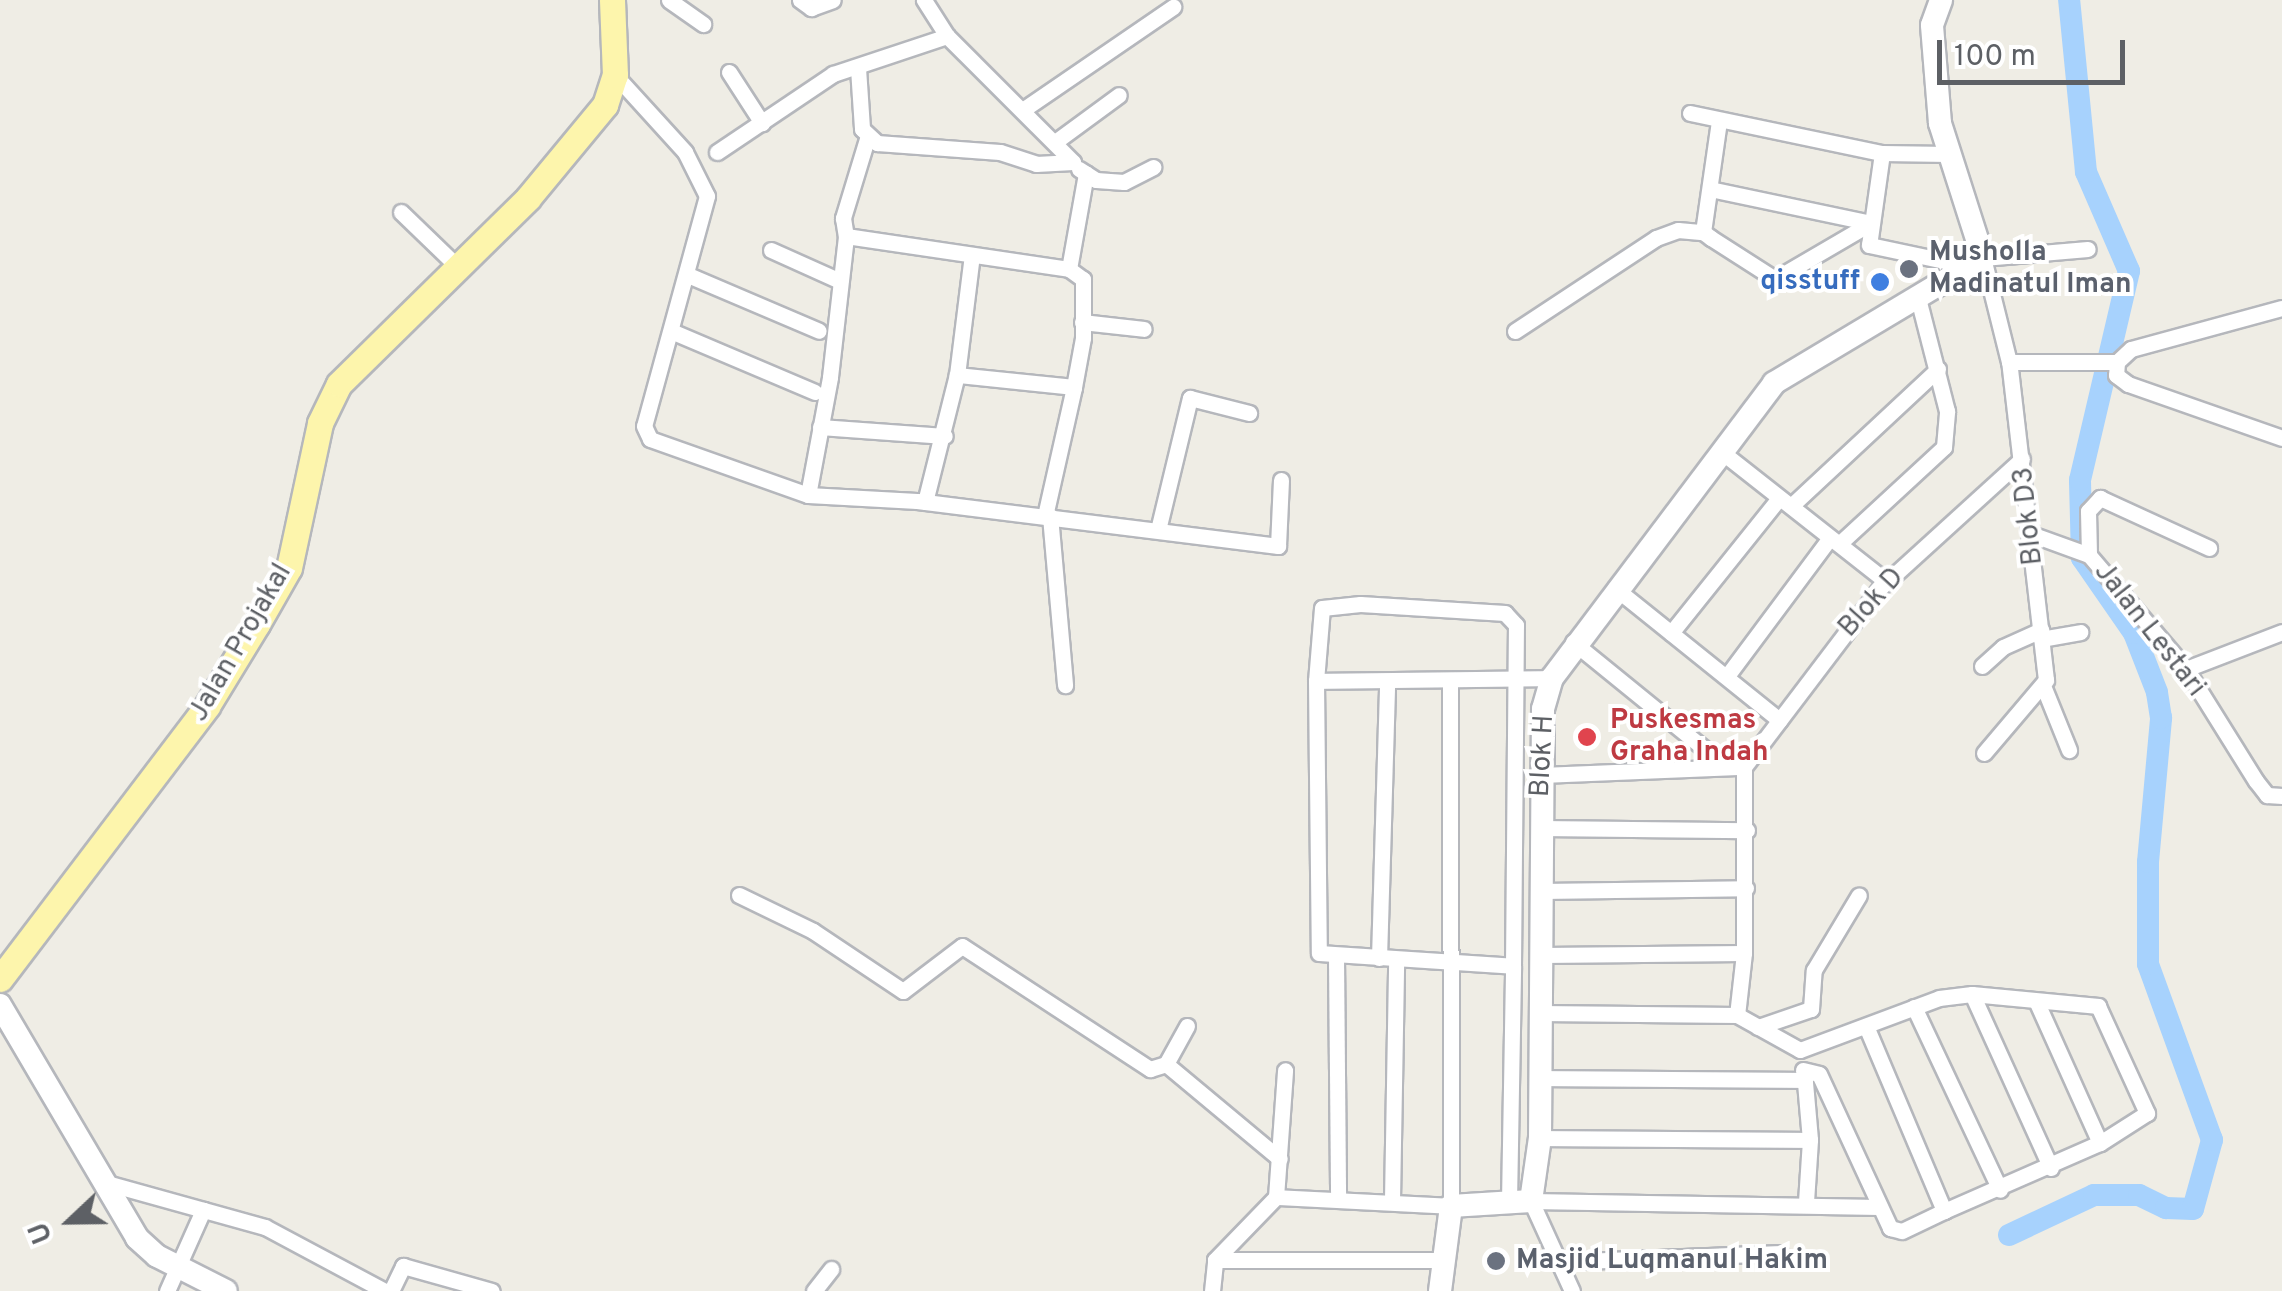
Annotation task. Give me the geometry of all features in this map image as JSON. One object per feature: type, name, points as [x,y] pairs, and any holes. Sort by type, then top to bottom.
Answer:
[{"type":"main road","points":[[612,0],[616,76]]},
{"type":"main road","name":"Jalan Projakal","points":[[0,979],[207,706],[289,568],[320,423],[339,384],[579,143],[616,76]]},
{"type":"street","points":[[669,0],[703,24]]},
{"type":"street","points":[[800,0],[811,8],[833,0]]},
{"type":"street","points":[[924,0],[947,36],[1086,174],[1124,182],[1153,167]]},
{"type":"street","points":[[1941,0],[1932,25],[1933,57],[1948,154],[1973,262]]},
{"type":"street","points":[[1024,109],[1173,7]]},
{"type":"street","points":[[717,152],[822,80],[947,36]]},
{"type":"street","points":[[808,495],[846,236],[842,218],[866,139],[858,68]]},
{"type":"street","points":[[729,72],[762,123]]},
{"type":"street","points":[[616,76],[685,152],[707,196],[645,433],[680,452],[808,495],[925,502],[1278,546],[1281,480]]},
{"type":"street","points":[[1055,142],[1118,94]]},
{"type":"street","points":[[1690,114],[1882,154],[1948,154]]},
{"type":"street","points":[[1703,232],[1720,121]]},
{"type":"street","points":[[866,139],[979,151],[1036,164],[1073,162]]},
{"type":"street","points":[[1882,154],[1866,240],[1874,248],[1973,262],[2088,249]]},
{"type":"street","points":[[1069,269],[1086,174]]},
{"type":"street","points":[[1710,189],[1871,223]]},
{"type":"street","points":[[400,212],[458,267]]},
{"type":"street","points":[[1515,331],[1656,238],[1678,230],[1703,232],[1775,279],[1871,223]]},
{"type":"street","points":[[846,236],[1069,269],[1083,279],[1074,388],[1047,516],[1065,685]]},
{"type":"street","points":[[771,250],[840,281]]},
{"type":"street","points":[[925,502],[945,436],[957,375],[972,255]]},
{"type":"street","name":"Blok H","points":[[1520,1202],[1540,1138],[1541,775],[1543,710],[1552,678],[1573,642],[1787,371],[1973,262]]},
{"type":"street","name":"Blok D3","points":[[1973,262],[2010,362],[2031,534],[2044,688],[2069,750]]},
{"type":"street","points":[[688,275],[819,330]]},
{"type":"street","points":[[1727,676],[1835,541],[1942,454],[1948,429],[1938,369],[1916,294]]},
{"type":"street","points":[[2010,362],[2096,358],[2114,362],[2131,349],[2282,308]]},
{"type":"street","points":[[1082,322],[1144,328]]},
{"type":"street","points":[[672,332],[815,392]]},
{"type":"street","points":[[2114,362],[2116,374],[2128,384],[2282,438]]},
{"type":"street","points":[[1671,633],[1785,502],[1938,369]]},
{"type":"street","points":[[957,375],[1074,388]]},
{"type":"street","points":[[1158,530],[1190,398],[1249,413]]},
{"type":"street","points":[[820,427],[945,436]]},
{"type":"street","points":[[1723,453],[1887,582]]},
{"type":"street","name":"Blok D","points":[[1744,767],[1887,582],[2022,460]]},
{"type":"street","points":[[2081,551],[2088,511],[2100,498],[2209,548]]},
{"type":"street","name":"Jalan Lestari","points":[[2031,534],[2081,551],[2186,669],[2256,781],[2267,794],[2282,796]]},
{"type":"street","points":[[1615,588],[1779,720]]},
{"type":"street","points":[[1513,966],[1323,957],[1317,948],[1316,682],[1322,608],[1360,604],[1505,613],[1516,625],[1513,966],[1520,1202],[1572,1291]]},
{"type":"street","points":[[1982,666],[2002,647],[2041,634],[2080,632]]},
{"type":"street","points":[[2186,669],[2282,632]]},
{"type":"street","points":[[1573,642],[1724,764]]},
{"type":"street","points":[[1316,682],[1552,678]]},
{"type":"street","points":[[1387,680],[1392,1200]]},
{"type":"street","points":[[1440,1291],[1451,1206],[1450,681]]},
{"type":"street","points":[[1984,754],[2044,688]]},
{"type":"street","points":[[1541,775],[1724,764],[1744,767],[1744,952],[1736,1015]]},
{"type":"street","points":[[1540,828],[1747,830]]},
{"type":"street","points":[[1541,890],[1746,888]]},
{"type":"street","points":[[739,895],[813,932],[903,991],[962,946],[1150,1069],[1166,1064],[1187,1026]]},
{"type":"street","points":[[1758,1027],[1810,1008],[1814,970],[1859,895]]},
{"type":"street","points":[[1542,955],[1744,952]]},
{"type":"street","points":[[1336,957],[1338,1199]]},
{"type":"street","points":[[1538,1013],[1736,1015],[1800,1050],[1914,1007],[1972,994],[2098,1006],[2146,1118],[2051,1168],[1896,1231],[1879,1206],[1819,1074],[1539,1078]]},
{"type":"street","points":[[1972,994],[2051,1168]]},
{"type":"street","points":[[2036,1003],[2100,1143]]},
{"type":"street","points":[[0,1005],[138,1238],[180,1267],[226,1291]]},
{"type":"street","points":[[1914,1007],[2000,1190]]},
{"type":"street","points":[[1866,1026],[1944,1211]]},
{"type":"street","points":[[1800,1050],[1810,1140],[1806,1202]]},
{"type":"street","points":[[1166,1064],[1280,1159]]},
{"type":"street","points":[[1212,1291],[1215,1260],[1276,1197],[1285,1070]]},
{"type":"street","points":[[1540,1138],[1810,1140]]},
{"type":"street","points":[[103,1182],[266,1227],[388,1291],[403,1266],[492,1291]]},
{"type":"street","points":[[1276,1197],[1451,1206],[1520,1202],[1806,1202],[1879,1206]]},
{"type":"street","points":[[167,1291],[203,1210]]},
{"type":"street","points":[[1558,1262],[1781,1253]]},
{"type":"street","points":[[1215,1260],[1444,1260]]},
{"type":"street","points":[[814,1291],[831,1268]]},
{"type":"waterway","points":[[2009,1235],[2094,1195],[2139,1195],[2166,1208],[2193,1209],[2212,1140],[2148,964],[2148,862],[2161,718],[2157,692],[2134,633],[2082,558],[2080,480],[2129,271],[2086,172],[2069,0]]},
{"type":"place","name":"Musholla Madinatul Iman","points":[[1909,269]]},
{"type":"place","name":"qisstuff","points":[[1880,282]]},
{"type":"place","name":"Puskesmas Graha Indah","points":[[1587,737]]},
{"type":"place","name":"Masjid Luqmanul Hakim","points":[[1496,1261]]}]
